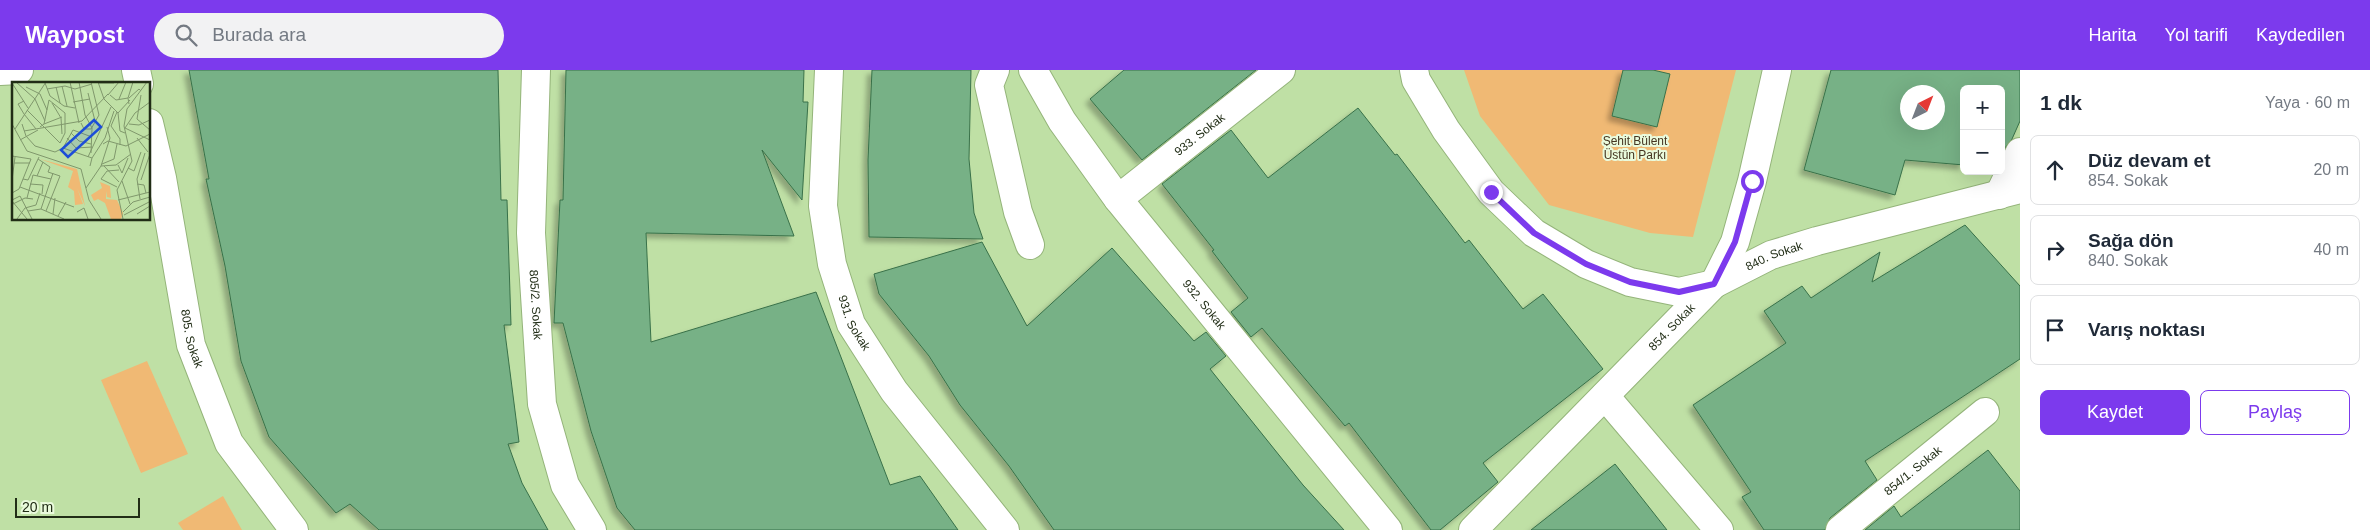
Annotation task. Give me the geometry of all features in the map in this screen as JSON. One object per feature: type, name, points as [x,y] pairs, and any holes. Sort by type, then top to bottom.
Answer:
[{"type":"street","points":[[0,71],[19,70]]},
{"type":"street","name":"805/2. Sokak","points":[[536,70],[531,234],[542,404],[565,485],[592,530]]},
{"type":"street","name":"931. Sokak","points":[[828,70],[823,206],[832,264],[851,324],[894,391],[1005,530]]},
{"type":"street","points":[[995,70],[989,85],[1018,212],[1030,245]]},
{"type":"street","name":"932. Sokak","points":[[1033,70],[1062,121],[1118,199],[1388,530]]},
{"type":"street","name":"933. Sokak","points":[[1118,199],[1281,70]]},
{"type":"street","name":"840. Sokak","points":[[1414,70],[1416,80],[1446,130],[1491,192],[1534,233],[1586,264],[1630,282],[1679,292],[1714,284],[1771,255],[1817,241],[2009,191]]},
{"type":"street","name":"854. Sokak","points":[[1472,530],[1714,284],[1735,242],[1752,181],[1777,70]]},
{"type":"street","name":"805. Sokak","points":[[150,127],[162,178],[190,346],[229,443],[294,530]]},
{"type":"street","points":[[2009,191],[2020,152]]},
{"type":"street","points":[[1604,396],[1719,530]]},
{"type":"street","name":"854/1. Sokak","points":[[1840,530],[1985,412]]},
{"type":"green space","name":"Şehit Bülent Üstün Parkı","points":[[1464,70],[1736,70],[1693,237],[1650,233],[1549,205],[1480,116]]},
{"type":"green space","points":[[147,361],[188,454],[141,473],[101,380]]},
{"type":"green space","points":[[223,496],[242,530],[183,530],[178,523]]},
{"type":"building","points":[[189,70],[498,70],[501,200],[507,200],[511,325],[504,325],[519,442],[508,444],[522,483],[548,530],[379,530],[350,504],[336,513],[269,437],[241,361],[225,266],[206,179],[209,179]]},
{"type":"building","points":[[566,70],[804,70],[803,102],[808,102],[802,200],[762,150],[794,236],[646,233],[651,342],[816,292],[890,485],[920,476],[958,530],[635,530],[617,508],[591,431],[563,323],[554,323],[560,200],[563,200]]},
{"type":"building","points":[[872,70],[971,70],[969,159],[974,213],[983,239],[869,237],[868,160]]},
{"type":"building","points":[[1124,70],[1256,70],[1142,160],[1090,99]]},
{"type":"building","points":[[1623,70],[1653,70],[1670,74],[1657,127],[1612,116]]},
{"type":"building","points":[[1831,70],[2020,70],[2020,121],[2012,139],[2005,148],[2005,85],[1960,85],[1960,165],[1905,160],[1895,195],[1804,170]]},
{"type":"building","points":[[1358,108],[1395,155],[1397,154],[1465,243],[1469,240],[1523,309],[1543,294],[1603,369],[1483,463],[1498,482],[1440,530],[1431,530],[1349,423],[1345,426],[1262,328],[1251,337],[1231,312],[1248,298],[1212,251],[1214,250],[1162,184],[1231,130],[1268,178]]},
{"type":"building","points":[[1965,225],[2020,286],[2020,359],[1865,461],[1877,480],[1830,518],[1825,530],[1764,530],[1742,497],[1751,492],[1693,405],[1786,343],[1764,311],[1802,286],[1811,298],[1880,252],[1872,282]]},
{"type":"building","points":[[982,242],[1027,326],[1112,248],[1194,341],[1206,332],[1226,356],[1210,369],[1303,485],[1344,530],[1054,530],[1009,466],[960,405],[929,356],[879,294],[874,274]]},
{"type":"building","points":[[1988,450],[2020,491],[2020,530],[1865,530],[1894,506],[1901,517]]},
{"type":"building","points":[[1615,464],[1667,530],[1531,530]]},
{"type":"route","points":[[1491,192],[1534,233],[1586,264],[1630,282],[1679,292],[1714,284],[1735,242],[1752,181]]}]
